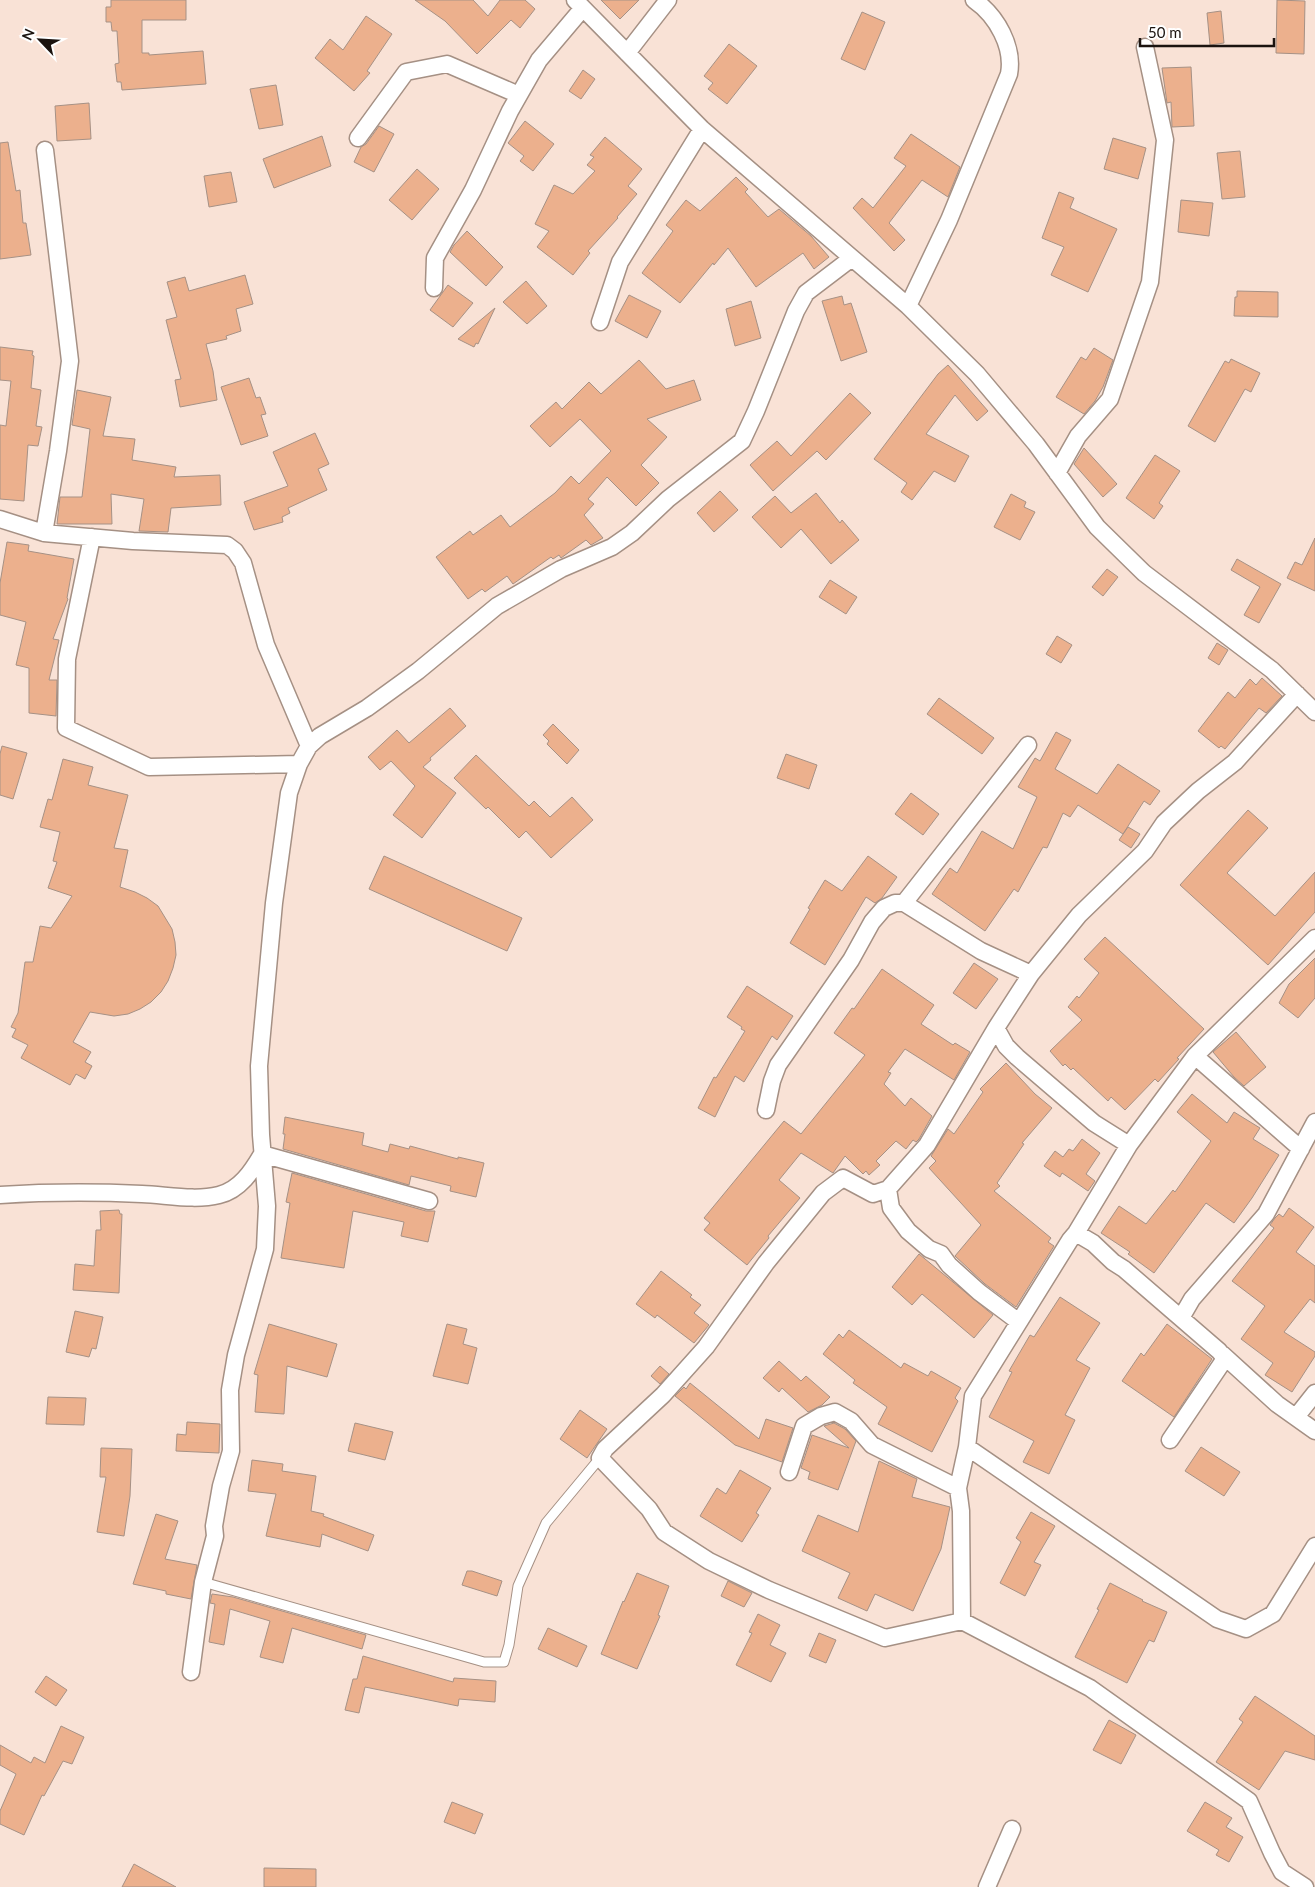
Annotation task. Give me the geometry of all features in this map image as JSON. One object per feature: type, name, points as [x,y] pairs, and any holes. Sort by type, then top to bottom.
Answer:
[{"type":"street","points":[[627,53],[668,0]]},
{"type":"street","points":[[908,306],[949,220],[1009,74],[1011,63],[1009,52],[998,27],[984,7],[974,0]]},
{"type":"street","points":[[434,288],[434,258],[473,190],[519,95],[539,60],[579,4],[702,130],[908,306],[977,374],[1036,444],[1097,527],[1144,573],[1272,670],[1315,712]]},
{"type":"street","points":[[1057,473],[1078,436],[1110,399],[1150,282],[1165,140],[1145,47]]},
{"type":"street","points":[[358,138],[406,72],[447,64],[519,95]]},
{"type":"street","points":[[600,322],[620,262],[702,130]]},
{"type":"street","points":[[44,533],[58,452],[70,361],[46,150]]},
{"type":"street","points":[[191,1672],[204,1582],[215,1536],[214,1526],[220,1486],[231,1451],[230,1390],[236,1355],[265,1249],[267,1206],[262,1154],[259,1066],[273,922],[289,793],[299,764],[309,746],[320,736],[367,708],[418,671],[497,606],[561,569],[612,547],[632,533],[668,500],[742,441],[796,312],[806,293],[852,258]]},
{"type":"street","points":[[0,519],[44,533],[133,541],[227,545],[235,551],[243,563],[266,645],[309,746]]},
{"type":"street","points":[[92,537],[67,659],[66,728],[149,767],[299,764]]},
{"type":"street","points":[[1297,694],[1235,762],[1164,822],[1145,851],[1079,915],[1032,974],[996,1028],[928,1145],[888,1190],[873,1194],[844,1178],[823,1194],[766,1263],[706,1347],[663,1395],[605,1449],[600,1458],[649,1508],[664,1532],[709,1561],[769,1590],[885,1638],[962,1621],[1090,1688],[1250,1801],[1282,1872],[1305,1887]]},
{"type":"street","points":[[904,903],[1028,745]]},
{"type":"street","points":[[766,1110],[772,1081],[778,1065],[852,960],[872,922],[884,908],[895,903],[904,903],[980,951],[1032,974]]},
{"type":"street","points":[[962,1621],[961,1511],[958,1488],[968,1447],[973,1396],[1129,1145],[1195,1056],[1315,938]]},
{"type":"street","points":[[996,1028],[1006,1046],[1017,1057],[1094,1123],[1129,1145]]},
{"type":"street","points":[[1195,1056],[1301,1149]]},
{"type":"street","points":[[1181,1318],[1192,1299],[1266,1214],[1315,1122]]},
{"type":"street","points":[[0,1195],[53,1192],[195,1197],[220,1195],[235,1188],[247,1178],[262,1154]]},
{"type":"street","points":[[262,1154],[429,1201]]},
{"type":"street","points":[[888,1190],[891,1208],[908,1231],[930,1249],[941,1254],[949,1265],[979,1292],[1019,1322]]},
{"type":"street","points":[[1076,1233],[1093,1243],[1278,1404],[1315,1431]]},
{"type":"street","points":[[1170,1440],[1222,1363],[1224,1357],[1222,1354]]},
{"type":"street","points":[[1296,1417],[1315,1393]]},
{"type":"street","points":[[789,1472],[804,1426],[821,1416],[835,1412],[851,1421],[872,1445],[958,1488]]},
{"type":"street","points":[[968,1447],[1217,1619],[1246,1629],[1273,1614],[1315,1546]]},
{"type":"street","points":[[987,1887],[1012,1829]]},
{"type":"lane","points":[[204,1582],[484,1662],[504,1662],[509,1646],[518,1586],[546,1523],[600,1458]]},
{"type":"building","points":[[111,0],[186,0],[186,20],[142,20],[142,53],[149,53],[149,55],[203,51],[206,84],[122,90],[121,82],[117,82],[115,64],[119,63],[117,31],[112,31],[111,22],[106,22],[106,7],[111,7]]},
{"type":"building","points":[[415,0],[473,0],[488,16],[500,0],[525,0],[535,9],[520,28],[511,20],[477,54],[445,21]]},
{"type":"building","points":[[601,0],[639,0],[620,19]]},
{"type":"building","points":[[1277,0],[1305,1],[1304,54],[1276,53]]},
{"type":"building","points":[[1221,11],[1224,43],[1210,45],[1207,13]]},
{"type":"building","points":[[862,12],[885,22],[865,70],[841,59]]},
{"type":"building","points":[[366,16],[392,34],[367,71],[370,73],[354,91],[315,58],[330,39],[343,50]]},
{"type":"building","points":[[729,44],[757,66],[727,104],[708,89],[713,83],[704,76]]},
{"type":"building","points":[[1191,67],[1194,126],[1172,127],[1171,102],[1167,103],[1162,68]]},
{"type":"building","points":[[583,70],[595,79],[581,99],[569,91]]},
{"type":"building","points":[[276,85],[283,125],[259,129],[250,89]]},
{"type":"building","points":[[89,103],[91,139],[57,141],[55,106]]},
{"type":"building","points":[[525,121],[554,144],[533,171],[520,161],[524,156],[508,143]]},
{"type":"building","points":[[379,126],[394,134],[374,172],[354,162],[361,147],[366,144]]},
{"type":"building","points":[[911,134],[960,167],[948,197],[922,180],[889,223],[905,240],[894,251],[853,208],[862,198],[873,208],[906,166],[894,158]]},
{"type":"building","points":[[322,136],[331,166],[274,188],[263,159]]},
{"type":"building","points":[[605,137],[642,169],[628,186],[637,194],[588,251],[590,253],[573,275],[537,247],[549,231],[535,224],[554,185],[573,194],[595,171],[587,165],[594,157],[590,155]]},
{"type":"building","points":[[1113,138],[1146,148],[1138,179],[1104,169]]},
{"type":"building","points":[[8,142],[16,191],[20,190],[23,223],[26,223],[31,255],[0,259],[0,143]]},
{"type":"building","points":[[1240,151],[1245,197],[1222,199],[1217,153]]},
{"type":"building","points":[[417,169],[439,189],[412,220],[389,200]]},
{"type":"building","points":[[231,172],[237,202],[209,207],[204,176]]},
{"type":"building","points":[[736,177],[748,189],[745,192],[768,217],[779,209],[811,236],[829,257],[814,269],[803,253],[756,287],[728,248],[680,303],[642,273],[673,231],[666,225],[686,200],[700,211]]},
{"type":"building","points":[[1059,192],[1074,198],[1070,208],[1117,229],[1088,292],[1051,275],[1064,247],[1042,238]]},
{"type":"building","points":[[1181,200],[1213,203],[1209,236],[1178,232]]},
{"type":"building","points":[[467,231],[503,267],[486,286],[450,252]]},
{"type":"building","points":[[245,275],[253,304],[236,309],[241,331],[226,336],[227,339],[206,344],[213,371],[217,400],[180,407],[175,380],[181,379],[166,320],[177,317],[167,282],[185,277],[189,291]]},
{"type":"building","points":[[526,281],[547,306],[527,324],[503,302]]},
{"type":"building","points":[[448,285],[473,303],[453,327],[430,310]]},
{"type":"building","points":[[1237,291],[1278,292],[1278,317],[1234,316]]},
{"type":"building","points":[[629,295],[661,311],[647,338],[615,321]]},
{"type":"building","points":[[842,296],[844,305],[851,303],[867,352],[841,361],[822,301]]},
{"type":"building","points":[[751,301],[761,338],[735,346],[726,309]]},
{"type":"building","points":[[495,308],[478,344],[476,343],[474,347],[458,339]]},
{"type":"building","points":[[0,347],[33,351],[31,388],[41,390],[36,426],[42,427],[38,446],[28,445],[24,501],[0,499],[0,425],[6,426],[11,381],[0,380]]},
{"type":"building","points":[[1094,348],[1113,360],[1103,387],[1095,401],[1084,414],[1056,397],[1081,357],[1086,360]]},
{"type":"building","points":[[1231,359],[1260,373],[1251,392],[1245,389],[1215,442],[1188,426],[1225,361],[1229,363]]},
{"type":"building","points":[[639,360],[666,389],[694,380],[701,400],[647,419],[667,437],[641,465],[659,483],[636,506],[607,477],[588,499],[594,504],[584,515],[603,538],[591,545],[586,540],[561,558],[559,555],[553,559],[551,557],[513,584],[507,576],[485,592],[482,589],[468,599],[436,557],[470,531],[473,535],[501,515],[510,527],[555,493],[571,476],[579,484],[611,451],[580,419],[550,447],[530,426],[556,402],[562,409],[589,382],[601,394]]},
{"type":"building","points":[[948,365],[988,411],[977,421],[955,395],[926,434],[969,456],[955,482],[934,471],[912,500],[901,492],[907,483],[874,459],[938,374]]},
{"type":"building","points":[[249,378],[256,398],[260,397],[266,414],[261,415],[268,436],[241,445],[221,387]]},
{"type":"building","points":[[77,390],[111,397],[103,436],[135,439],[132,460],[176,467],[174,477],[220,475],[221,505],[171,508],[168,532],[139,531],[144,499],[111,494],[112,524],[57,524],[60,497],[82,497],[90,429],[72,425]]},
{"type":"building","points":[[850,393],[871,413],[826,460],[817,451],[773,491],[750,465],[777,441],[791,456]]},
{"type":"building","points":[[315,433],[329,464],[318,469],[327,490],[288,508],[290,513],[282,517],[283,522],[254,530],[244,502],[288,486],[273,452]]},
{"type":"building","points":[[1084,448],[1117,484],[1103,497],[1074,464]]},
{"type":"building","points":[[1155,455],[1180,471],[1159,503],[1163,506],[1154,519],[1126,498]]},
{"type":"building","points":[[720,491],[738,510],[714,532],[697,513]]},
{"type":"building","points":[[816,493],[840,523],[842,520],[859,540],[831,564],[801,529],[781,548],[752,517],[775,496],[791,513]]},
{"type":"building","points":[[1011,494],[1026,502],[1024,507],[1035,512],[1020,540],[994,527]]},
{"type":"building","points":[[1315,538],[1315,591],[1287,578],[1295,562],[1302,565]]},
{"type":"building","points":[[7,542],[29,545],[28,551],[74,559],[68,599],[53,639],[59,640],[49,680],[57,680],[56,716],[29,713],[29,668],[16,665],[26,622],[0,615],[0,583]]},
{"type":"building","points":[[1237,559],[1281,584],[1259,623],[1244,615],[1260,587],[1231,570]]},
{"type":"building","points":[[1107,569],[1118,577],[1103,596],[1092,587]]},
{"type":"building","points":[[830,580],[857,597],[846,614],[819,597]]},
{"type":"building","points":[[1057,636],[1072,645],[1061,663],[1046,654]]},
{"type":"building","points":[[1217,643],[1228,650],[1219,665],[1208,658]]},
{"type":"building","points":[[1262,678],[1282,696],[1266,713],[1259,708],[1225,749],[1221,746],[1219,748],[1198,731],[1228,692],[1235,698],[1250,679],[1256,685]]},
{"type":"building","points":[[939,698],[994,738],[982,754],[927,714]]},
{"type":"building","points":[[450,708],[466,726],[430,758],[431,760],[423,767],[456,793],[422,838],[393,815],[415,786],[391,761],[380,770],[368,757],[397,730],[409,743]]},
{"type":"building","points":[[553,724],[579,750],[567,764],[547,744],[549,741],[543,735]]},
{"type":"building","points":[[1056,732],[1071,740],[1055,769],[1097,794],[1118,764],[1160,791],[1150,805],[1144,801],[1123,834],[1078,805],[1070,817],[1063,813],[1047,848],[1043,847],[1018,892],[1014,889],[985,931],[932,894],[950,868],[957,873],[982,831],[1013,849],[1037,797],[1018,787],[1035,758],[1040,761]]},
{"type":"building","points":[[2,746],[27,753],[13,799],[0,795],[0,754]]},
{"type":"building","points":[[786,754],[817,765],[809,789],[777,778]]},
{"type":"building","points":[[476,755],[529,806],[534,801],[550,817],[572,797],[593,820],[551,858],[526,831],[519,838],[488,807],[486,809],[454,778]]},
{"type":"building","points":[[63,759],[93,767],[88,785],[128,795],[114,848],[128,850],[120,887],[147,898],[158,906],[172,929],[176,955],[168,981],[151,1002],[128,1014],[114,1016],[90,1012],[73,1042],[91,1052],[85,1062],[92,1066],[85,1079],[76,1074],[70,1085],[21,1058],[28,1045],[12,1037],[16,1029],[11,1027],[18,1013],[25,962],[33,962],[40,926],[51,928],[72,896],[48,888],[57,862],[53,861],[60,832],[40,827],[48,799],[52,800]]},
{"type":"building","points":[[911,793],[939,814],[923,835],[895,814]]},
{"type":"building","points":[[1248,810],[1268,828],[1227,873],[1275,916],[1315,872],[1315,912],[1268,965],[1180,885]]},
{"type":"building","points":[[1128,827],[1140,834],[1131,848],[1119,840]]},
{"type":"building","points":[[384,856],[522,918],[507,951],[369,889]]},
{"type":"building","points":[[868,856],[897,877],[882,898],[875,903],[866,897],[825,965],[790,943],[825,880],[842,891]]},
{"type":"building","points":[[1105,937],[1204,1029],[1158,1082],[1155,1079],[1125,1110],[1111,1097],[1108,1101],[1073,1068],[1071,1070],[1065,1064],[1063,1066],[1050,1051],[1082,1020],[1068,1007],[1077,996],[1079,998],[1099,973],[1084,959]]},
{"type":"building","points":[[1315,958],[1315,998],[1298,1018],[1279,1003],[1289,984]]},
{"type":"building","points":[[974,963],[998,979],[976,1009],[953,993]]},
{"type":"building","points":[[882,969],[934,1005],[921,1024],[953,1045],[955,1043],[970,1052],[954,1080],[905,1049],[888,1072],[891,1073],[884,1084],[905,1106],[911,1098],[932,1116],[919,1139],[916,1142],[913,1140],[906,1149],[896,1141],[876,1161],[880,1165],[869,1175],[866,1171],[863,1174],[845,1156],[833,1173],[801,1153],[779,1180],[800,1198],[768,1236],[769,1238],[747,1265],[704,1230],[710,1223],[704,1218],[784,1121],[801,1134],[865,1055],[834,1033],[852,1008],[854,1009]]},
{"type":"building","points":[[747,986],[793,1016],[777,1040],[772,1036],[744,1082],[735,1076],[715,1117],[698,1108],[714,1077],[716,1078],[745,1031],[727,1017]]},
{"type":"building","points":[[1236,1032],[1266,1067],[1244,1086],[1213,1052]]},
{"type":"building","points":[[1006,1063],[1035,1094],[1052,1108],[1022,1143],[1024,1144],[997,1183],[1000,1186],[994,1191],[1051,1238],[1048,1242],[1054,1246],[1016,1307],[985,1284],[955,1256],[981,1225],[929,1168],[936,1161],[931,1156],[948,1129],[954,1134],[983,1092],[980,1089]]},
{"type":"building","points":[[1192,1094],[1227,1123],[1234,1112],[1260,1128],[1253,1139],[1279,1155],[1234,1223],[1206,1203],[1154,1273],[1128,1254],[1130,1252],[1101,1233],[1119,1206],[1146,1224],[1173,1190],[1175,1192],[1211,1141],[1177,1112]]},
{"type":"building","points":[[285,1117],[364,1133],[362,1145],[388,1152],[390,1144],[409,1149],[410,1146],[458,1159],[458,1157],[484,1163],[476,1197],[450,1191],[451,1186],[411,1176],[409,1185],[283,1149]]},
{"type":"building","points":[[1082,1139],[1100,1153],[1086,1174],[1095,1181],[1088,1191],[1062,1173],[1060,1177],[1044,1166],[1055,1151],[1063,1157],[1069,1149],[1073,1151]]},
{"type":"building","points":[[292,1173],[426,1211],[435,1211],[428,1242],[401,1236],[404,1222],[353,1211],[344,1268],[281,1258],[290,1203],[286,1202]]},
{"type":"building","points":[[1289,1208],[1314,1227],[1296,1252],[1315,1266],[1315,1303],[1310,1299],[1284,1332],[1315,1352],[1315,1356],[1292,1392],[1265,1375],[1273,1363],[1241,1339],[1265,1306],[1232,1281],[1274,1228],[1270,1225],[1275,1218],[1279,1214],[1283,1217]]},
{"type":"building","points":[[119,1210],[120,1214],[122,1214],[119,1293],[73,1290],[75,1264],[94,1266],[96,1230],[101,1230],[100,1211]]},
{"type":"building","points":[[919,1254],[993,1315],[974,1338],[922,1294],[912,1305],[892,1287]]},
{"type":"building","points":[[661,1271],[692,1295],[690,1297],[701,1305],[694,1313],[709,1325],[694,1343],[657,1315],[655,1318],[636,1304]]},
{"type":"building","points":[[1060,1297],[1100,1323],[1076,1360],[1090,1368],[1065,1415],[1075,1420],[1049,1474],[1023,1462],[1034,1441],[989,1417],[1012,1372],[1009,1371],[1030,1335],[1034,1337]]},
{"type":"building","points":[[75,1311],[103,1317],[96,1349],[92,1348],[89,1357],[66,1352]]},
{"type":"building","points":[[269,1324],[337,1344],[327,1377],[287,1366],[284,1414],[255,1412],[258,1375],[254,1374]]},
{"type":"building","points":[[447,1324],[467,1329],[463,1344],[477,1348],[468,1384],[433,1376]]},
{"type":"building","points":[[1167,1324],[1212,1359],[1174,1417],[1122,1381],[1141,1353],[1144,1356]]},
{"type":"building","points":[[849,1330],[901,1368],[904,1363],[928,1376],[931,1371],[961,1388],[955,1398],[958,1401],[932,1452],[878,1424],[887,1407],[853,1383],[855,1380],[823,1354],[839,1334],[843,1338]]},
{"type":"building","points":[[779,1361],[801,1381],[806,1376],[830,1397],[822,1405],[808,1412],[782,1388],[779,1392],[763,1378]]},
{"type":"building","points":[[660,1366],[669,1374],[660,1384],[651,1376]]},
{"type":"building","points":[[690,1383],[759,1439],[766,1419],[793,1428],[782,1462],[735,1445],[675,1396],[684,1387],[686,1389]]},
{"type":"building","points":[[48,1397],[86,1398],[84,1425],[46,1424]]},
{"type":"building","points":[[580,1410],[607,1429],[587,1458],[560,1439]]},
{"type":"building","points":[[187,1422],[220,1424],[219,1453],[176,1451],[177,1434],[186,1435]]},
{"type":"building","points":[[355,1423],[393,1432],[385,1460],[348,1451]]},
{"type":"building","points":[[834,1423],[845,1429],[856,1441],[838,1490],[808,1479],[810,1472],[801,1468],[812,1435],[849,1448],[824,1426]]},
{"type":"building","points":[[1201,1447],[1240,1472],[1224,1496],[1185,1471]]},
{"type":"building","points":[[101,1448],[132,1449],[130,1496],[124,1536],[97,1532],[106,1477],[100,1477]]},
{"type":"building","points":[[252,1460],[283,1464],[282,1471],[316,1476],[311,1511],[324,1514],[323,1516],[374,1535],[368,1551],[322,1534],[320,1547],[266,1536],[276,1494],[248,1491]]},
{"type":"building","points":[[879,1461],[917,1479],[912,1497],[950,1507],[941,1549],[913,1611],[875,1594],[867,1611],[838,1598],[850,1573],[802,1551],[818,1515],[858,1532]]},
{"type":"building","points":[[740,1470],[771,1488],[756,1513],[759,1515],[742,1542],[700,1516],[717,1488],[726,1494]]},
{"type":"building","points":[[1031,1512],[1055,1526],[1034,1562],[1041,1565],[1025,1596],[1000,1583],[1021,1542],[1016,1538]]},
{"type":"building","points":[[156,1514],[178,1521],[165,1559],[197,1565],[191,1599],[133,1584]]},
{"type":"building","points":[[467,1571],[502,1581],[497,1596],[462,1585]]},
{"type":"building","points":[[637,1573],[669,1586],[658,1615],[660,1616],[637,1669],[601,1654]]},
{"type":"building","points":[[728,1581],[752,1593],[744,1607],[721,1596]]},
{"type":"building","points":[[1110,1583],[1142,1601],[1167,1612],[1154,1642],[1149,1640],[1127,1683],[1075,1657],[1099,1610],[1097,1609]]},
{"type":"building","points":[[212,1594],[233,1597],[366,1635],[362,1649],[292,1628],[283,1663],[260,1657],[270,1621],[230,1609],[224,1645],[209,1642],[215,1604],[210,1603]]},
{"type":"building","points":[[758,1614],[780,1625],[770,1645],[786,1653],[771,1682],[736,1665],[752,1633],[749,1632]]},
{"type":"building","points":[[548,1628],[587,1646],[577,1667],[538,1649]]},
{"type":"building","points":[[819,1633],[836,1640],[826,1663],[809,1656]]},
{"type":"building","points":[[363,1656],[453,1682],[454,1678],[496,1681],[495,1702],[459,1699],[458,1706],[365,1687],[359,1713],[345,1710],[353,1679],[357,1679]]},
{"type":"building","points":[[46,1676],[67,1690],[56,1706],[35,1692]]},
{"type":"building","points":[[1255,1696],[1315,1736],[1315,1760],[1285,1751],[1259,1790],[1216,1762],[1243,1722],[1239,1719]]},
{"type":"building","points":[[1109,1720],[1136,1735],[1121,1764],[1093,1750]]},
{"type":"building","points":[[61,1726],[84,1737],[72,1764],[63,1761],[44,1796],[42,1795],[24,1835],[0,1824],[0,1811],[16,1774],[0,1765],[0,1745],[31,1763],[34,1757],[45,1763]]},
{"type":"building","points":[[452,1802],[483,1814],[475,1834],[444,1822]]},
{"type":"building","points":[[1205,1802],[1232,1818],[1226,1827],[1243,1837],[1229,1862],[1216,1855],[1219,1850],[1187,1831]]},
{"type":"building","points":[[134,1864],[176,1887],[122,1887]]},
{"type":"building","points":[[264,1868],[316,1869],[316,1887],[264,1887]]}]
